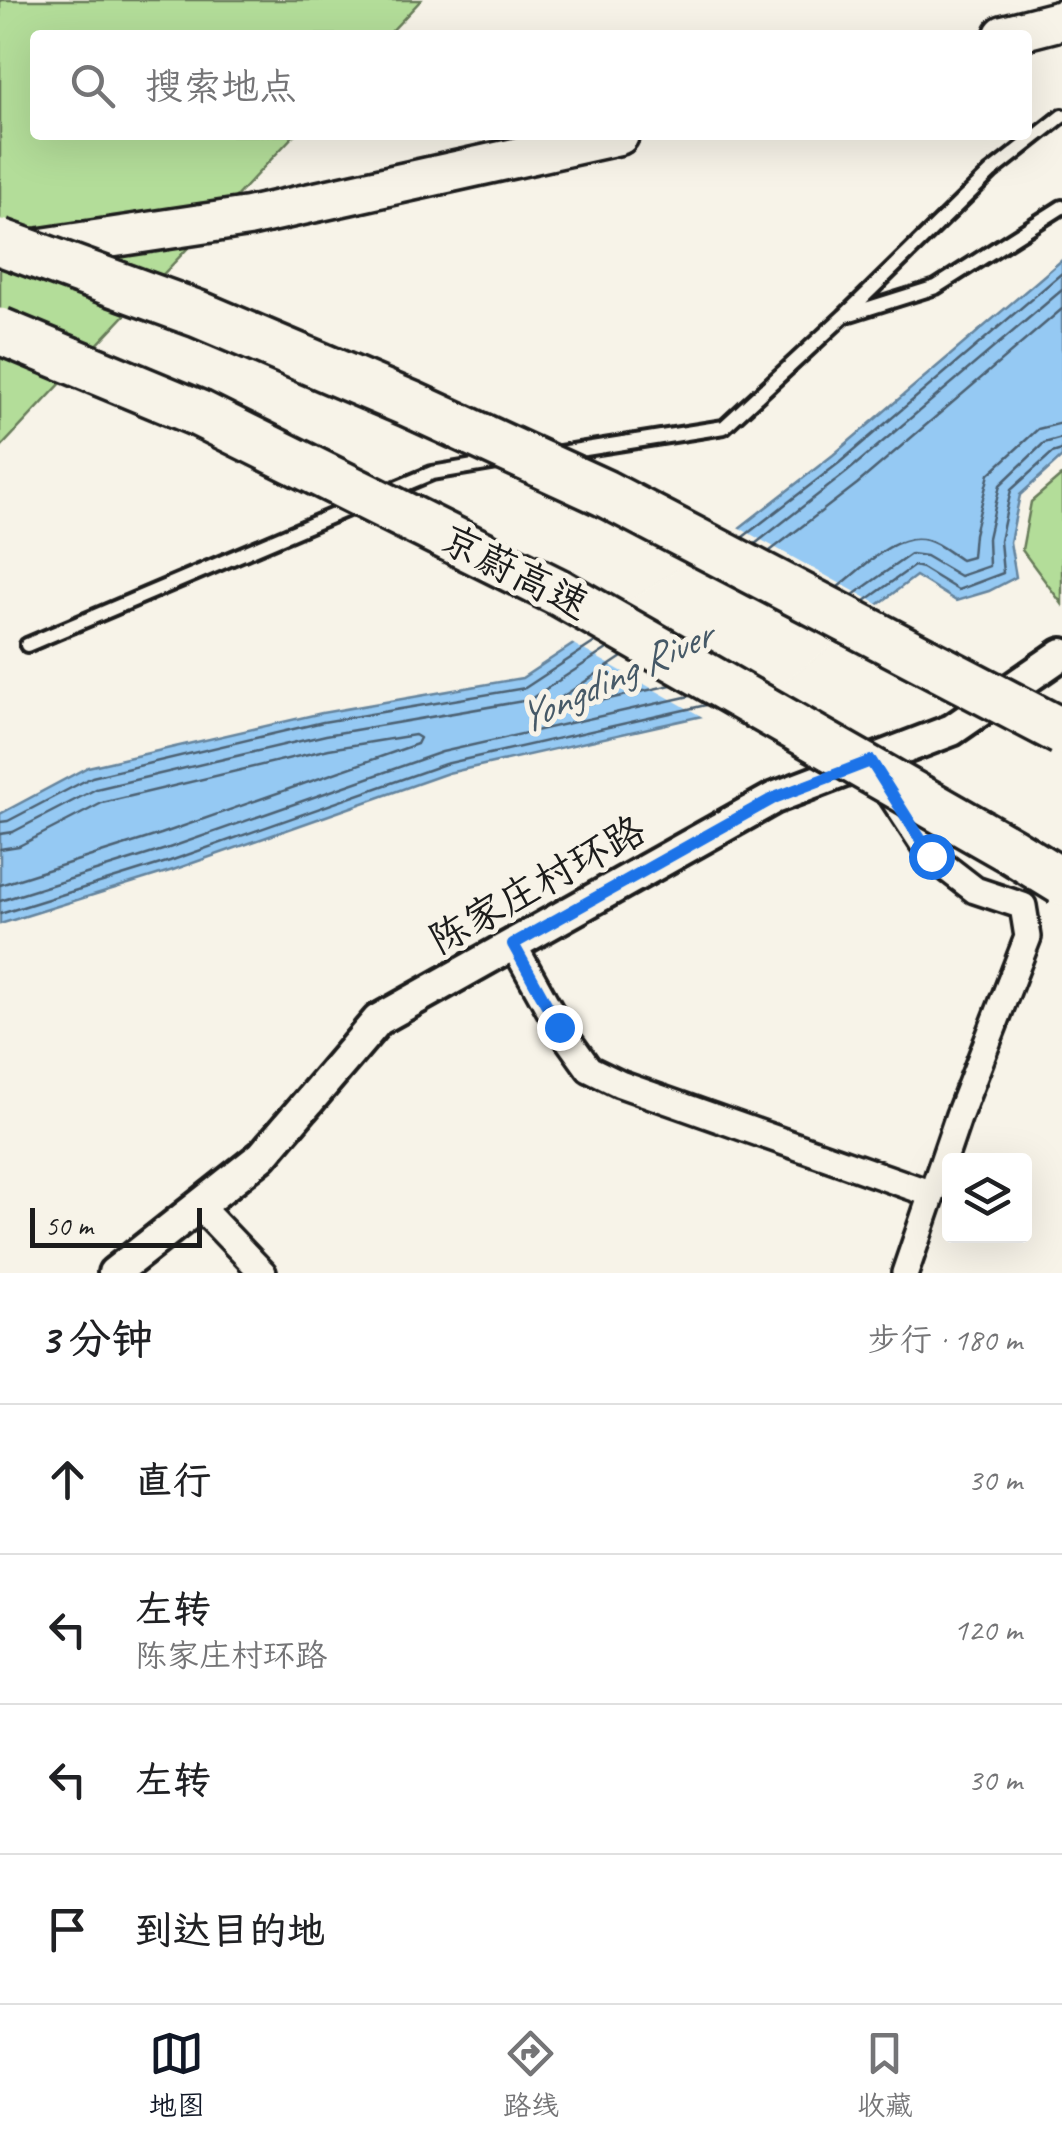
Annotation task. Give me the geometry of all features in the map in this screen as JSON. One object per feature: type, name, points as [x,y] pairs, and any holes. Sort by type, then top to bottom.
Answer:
[{"type":"highway","points":[[0,242],[198,314],[604,492],[1062,732]]},
{"type":"highway","name":"京蔚高速","points":[[0,331],[200,414],[560,593],[1062,882]]},
{"type":"main road","points":[[1023,30],[1062,20]]},
{"type":"main road","points":[[0,254],[248,217],[597,140]]},
{"type":"street","name":"陈家庄村环路","points":[[114,1273],[262,1156],[378,1020],[774,798],[952,730],[1062,654]]},
{"type":"street","points":[[871,761],[931,856],[975,890],[1023,906],[1028,937],[905,1273]]},
{"type":"street","points":[[513,944],[559,1027],[589,1069],[620,1084],[932,1194]]},
{"type":"street","points":[[199,1206],[263,1273]]},
{"type":"lane","points":[[27,645],[432,472],[724,427],[992,172],[1062,116]]},
{"type":"lane","points":[[844,316],[936,287],[1062,207]]},
{"type":"green space","points":[[0,0],[421,0],[393,30],[30,30],[30,140],[289,140],[0,448]]},
{"type":"green space","points":[[1062,475],[1062,604],[1022,550],[1031,502]]},
{"type":"water","name":"Yongding River","points":[[1062,260],[1062,457],[1020,495],[1010,542],[1016,577],[956,601],[916,576],[742,707],[448,773],[173,870],[0,924],[0,814],[88,767],[322,713],[522,678],[684,571],[833,455]]},
{"type":"pier","points":[[734,525],[883,607],[745,712],[708,720],[568,641],[681,567]]},
{"type":"route","points":[[559,1027],[513,944],[774,798],[871,761],[931,856]]}]
